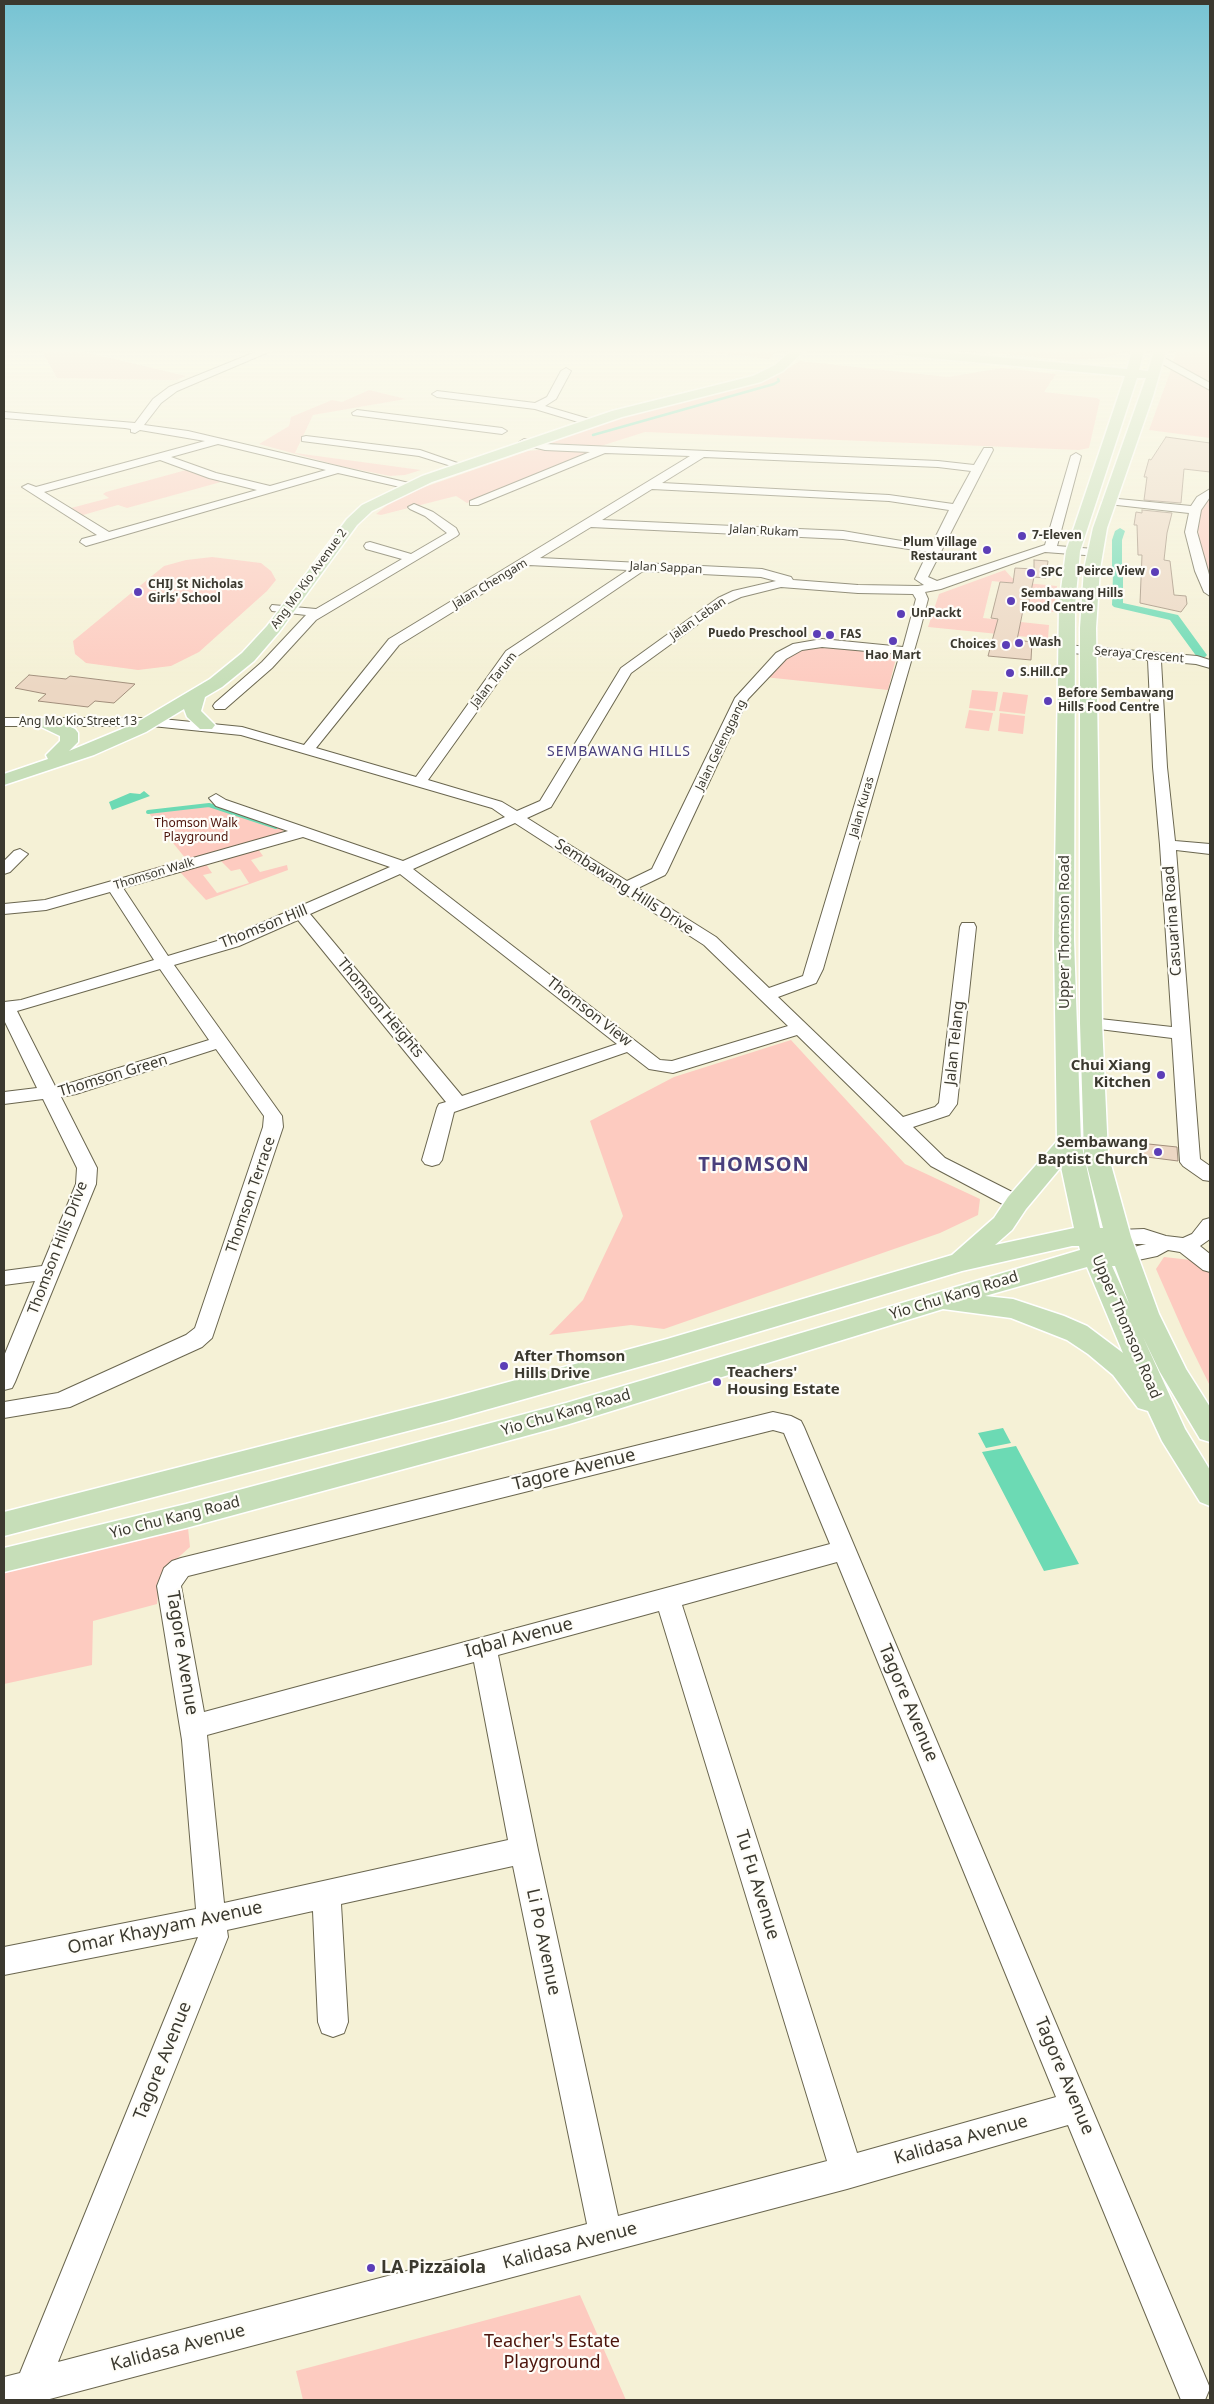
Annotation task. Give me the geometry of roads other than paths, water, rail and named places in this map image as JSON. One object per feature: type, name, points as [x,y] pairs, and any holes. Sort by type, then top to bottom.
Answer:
[{"type":"main road","name":"Ang Mo Kio Avenue 2","points":[[4,773],[55,756],[134,721],[183,694],[213,673],[241,649],[281,609],[352,522],[367,508],[401,487],[466,463]]},
{"type":"main road","name":"Upper Thomson Road","points":[[1103,463],[1074,548],[1067,605],[1064,940],[1069,1142],[1092,1247],[1172,1433],[1210,1494]]},
{"type":"main road","name":"Upper Thomson Road","points":[[1122,463],[1108,501],[1094,553],[1088,650],[1091,1024],[1096,1154],[1121,1246],[1146,1314],[1174,1372],[1210,1431]]},
{"type":"main road","name":"Ang Mo Kio Avenue 2","points":[[4,780],[88,751],[152,722],[197,695],[230,672],[248,656],[273,629],[281,609]]},
{"type":"main road","points":[[197,695],[192,708],[193,712],[206,725]]},
{"type":"main road","points":[[45,722],[69,733],[69,742],[55,756]]},
{"type":"main road","points":[[1064,940],[1070,934],[1076,933],[1084,935],[1091,942]]},
{"type":"main road","points":[[960,1262],[1003,1224],[1017,1203],[1069,1142]]},
{"type":"main road","name":"Yio Chu Kang Road","points":[[4,1524],[446,1410],[693,1341],[960,1262],[1072,1237],[1092,1247],[1121,1246]]},
{"type":"main road","name":"Yio Chu Kang Road","points":[[4,1560],[177,1518],[556,1416],[1078,1259],[1092,1247]]},
{"type":"main road","points":[[938,1301],[1013,1309],[1077,1333],[1098,1347],[1123,1368],[1172,1433]]},
{"type":"main road","points":[[693,1341],[705,1349],[736,1355],[779,1348]]},
{"type":"street","points":[[34,491],[138,463]]},
{"type":"street","points":[[178,463],[213,476],[271,489]]},
{"type":"street","points":[[298,463],[401,487]]},
{"type":"street","points":[[454,463],[460,465]]},
{"type":"street","points":[[474,503],[573,463]]},
{"type":"street","name":"Jalan Chengam","points":[[308,749],[394,642],[687,463]]},
{"type":"street","points":[[919,463],[977,470]]},
{"type":"street","points":[[937,586],[921,579],[981,463]]},
{"type":"street","points":[[1051,546],[1074,463]]},
{"type":"street","points":[[86,542],[332,472]]},
{"type":"street","points":[[23,484],[107,536]]},
{"type":"street","points":[[650,486],[889,498],[956,508]]},
{"type":"street","points":[[1210,492],[1201,499],[1195,510],[1191,532],[1193,548],[1210,592]]},
{"type":"street","points":[[1108,501],[1195,510]]},
{"type":"street","points":[[220,706],[267,665],[304,622],[454,534],[452,530],[429,514],[414,507]]},
{"type":"street","name":"Jalan Rukam","points":[[590,522],[843,535],[936,550]]},
{"type":"street","points":[[370,546],[414,558]]},
{"type":"street","name":"Jalan Leban","points":[[514,816],[550,800],[626,671],[722,601],[737,594],[774,584],[918,590],[937,586],[1032,551],[1051,546],[1074,548],[1094,553]]},
{"type":"street","name":"Jalan Sappan","points":[[528,561],[762,573],[802,584]]},
{"type":"street","name":"Jalan Tarum","points":[[420,781],[511,654],[640,567]]},
{"type":"street","name":"Jalan Kuras","points":[[767,995],[810,979],[814,970],[922,599],[918,590]]},
{"type":"street","points":[[281,609],[319,612]]},
{"type":"street","name":"Jalan Gelenggang","points":[[626,888],[659,872],[742,698],[781,656],[798,647],[822,643],[907,651]]},
{"type":"street","name":"Seraya Crescent","points":[[1066,649],[1197,660],[1210,664]]},
{"type":"street","name":"Casuarina Road","points":[[1154,656],[1160,768],[1168,845],[1190,1162],[1210,1175]]},
{"type":"street","name":"Ang Mo Kio Street 13","points":[[4,722],[152,722]]},
{"type":"street","name":"Sembawang Hills Drive","points":[[152,722],[206,725],[242,731],[420,781],[497,805],[710,941],[938,1162],[1017,1203]]},
{"type":"street","points":[[216,798],[221,803],[382,857],[403,867]]},
{"type":"street","name":"Thomson Hill","points":[[5,1007],[23,1005],[233,942],[514,816]]},
{"type":"street","name":"Thomson Walk","points":[[4,908],[46,905],[303,832]]},
{"type":"street","points":[[1168,845],[1210,849]]},
{"type":"street","points":[[4,869],[20,854]]},
{"type":"street","name":"Thomson View","points":[[403,867],[655,1065],[674,1067],[801,1028]]},
{"type":"street","name":"Thomson Terrace","points":[[4,1410],[62,1400],[194,1341],[204,1332],[273,1127],[273,1116],[164,963],[114,886]]},
{"type":"street","name":"Thomson Heights","points":[[301,913],[458,1104]]},
{"type":"street","name":"Jalan Telang","points":[[898,1125],[942,1111],[948,1104],[968,927]]},
{"type":"street","name":"Thomson Hills Drive","points":[[4,1382],[86,1184],[87,1168],[51,1094],[5,1007]]},
{"type":"street","points":[[1091,1024],[1181,1034]]},
{"type":"street","name":"Thomson Green","points":[[4,1098],[51,1094],[220,1042]]},
{"type":"street","points":[[432,1160],[446,1108],[631,1045]]},
{"type":"street","points":[[1121,1246],[1150,1251],[1199,1239],[1210,1225]]},
{"type":"street","points":[[1175,1244],[1210,1265]]},
{"type":"street","points":[[4,1278],[50,1272]]},
{"type":"street","name":"Tagore Avenue","points":[[17,2390],[213,1937],[193,1727],[170,1586],[173,1574],[182,1568],[773,1421],[783,1422],[793,1427],[1193,2388]]},
{"type":"street","name":"Iqbal Avenue","points":[[193,1727],[845,1550]]},
{"type":"street","name":"Tu Fu Avenue","points":[[667,1597],[847,2173]]},
{"type":"street","name":"Li Po Avenue","points":[[484,1647],[524,1850],[606,2236]]},
{"type":"street","name":"Omar Khayyam Avenue","points":[[4,1961],[196,1923],[524,1850]]},
{"type":"street","points":[[326,1894],[333,2022]]},
{"type":"street","name":"Kalidasa Avenue","points":[[17,2390],[847,2173],[1077,2107]]},
{"type":"waterway","points":[[1117,569],[1117,540],[1120,531]]},
{"type":"waterway","points":[[1118,574],[1118,605],[1174,617],[1201,655]]},
{"type":"waterway","points":[[148,812],[209,805],[276,827]]},
{"type":"place","name":"7-Eleven","points":[[1022,536]]},
{"type":"place","name":"Plum Village Restaurant","points":[[987,550]]},
{"type":"place","name":"Peirce View","points":[[1155,572]]},
{"type":"place","name":"SPC","points":[[1031,573]]},
{"type":"place","name":"CHIJ St Nicholas Girls' School","points":[[138,592]]},
{"type":"place","name":"Sembawang Hills Food Centre","points":[[1011,601]]},
{"type":"place","name":"UnPackt","points":[[901,614]]},
{"type":"place","name":"Puedo Preschool","points":[[817,634]]},
{"type":"place","name":"FAS","points":[[830,635]]},
{"type":"place","name":"Hao Mart","points":[[893,641]]},
{"type":"place","name":"Wash","points":[[1019,643]]},
{"type":"place","name":"Choices","points":[[1006,645]]},
{"type":"place","name":"S.Hill.CP","points":[[1010,673]]},
{"type":"place","name":"Before Sembawang Hills Food Centre","points":[[1048,701]]},
{"type":"place","name":"Chui Xiang Kitchen","points":[[1161,1075]]},
{"type":"place","name":"Sembawang Baptist Church","points":[[1158,1152]]},
{"type":"place","name":"After Thomson Hills Drive","points":[[504,1366]]},
{"type":"place","name":"Teachers' Housing Estate","points":[[717,1382]]},
{"type":"place","name":"LA Pizzaiola","points":[[371,2268]]},
{"type":"district","name":"SEMBAWANG HILLS","points":[[619,752]]},
{"type":"district","name":"THOMSON","points":[[754,1165]]},
{"type":"park label","name":"Thomson Walk Playground","points":[[196,831]]},
{"type":"park label","name":"Teacher's Estate Playground","points":[[552,2352]]}]
